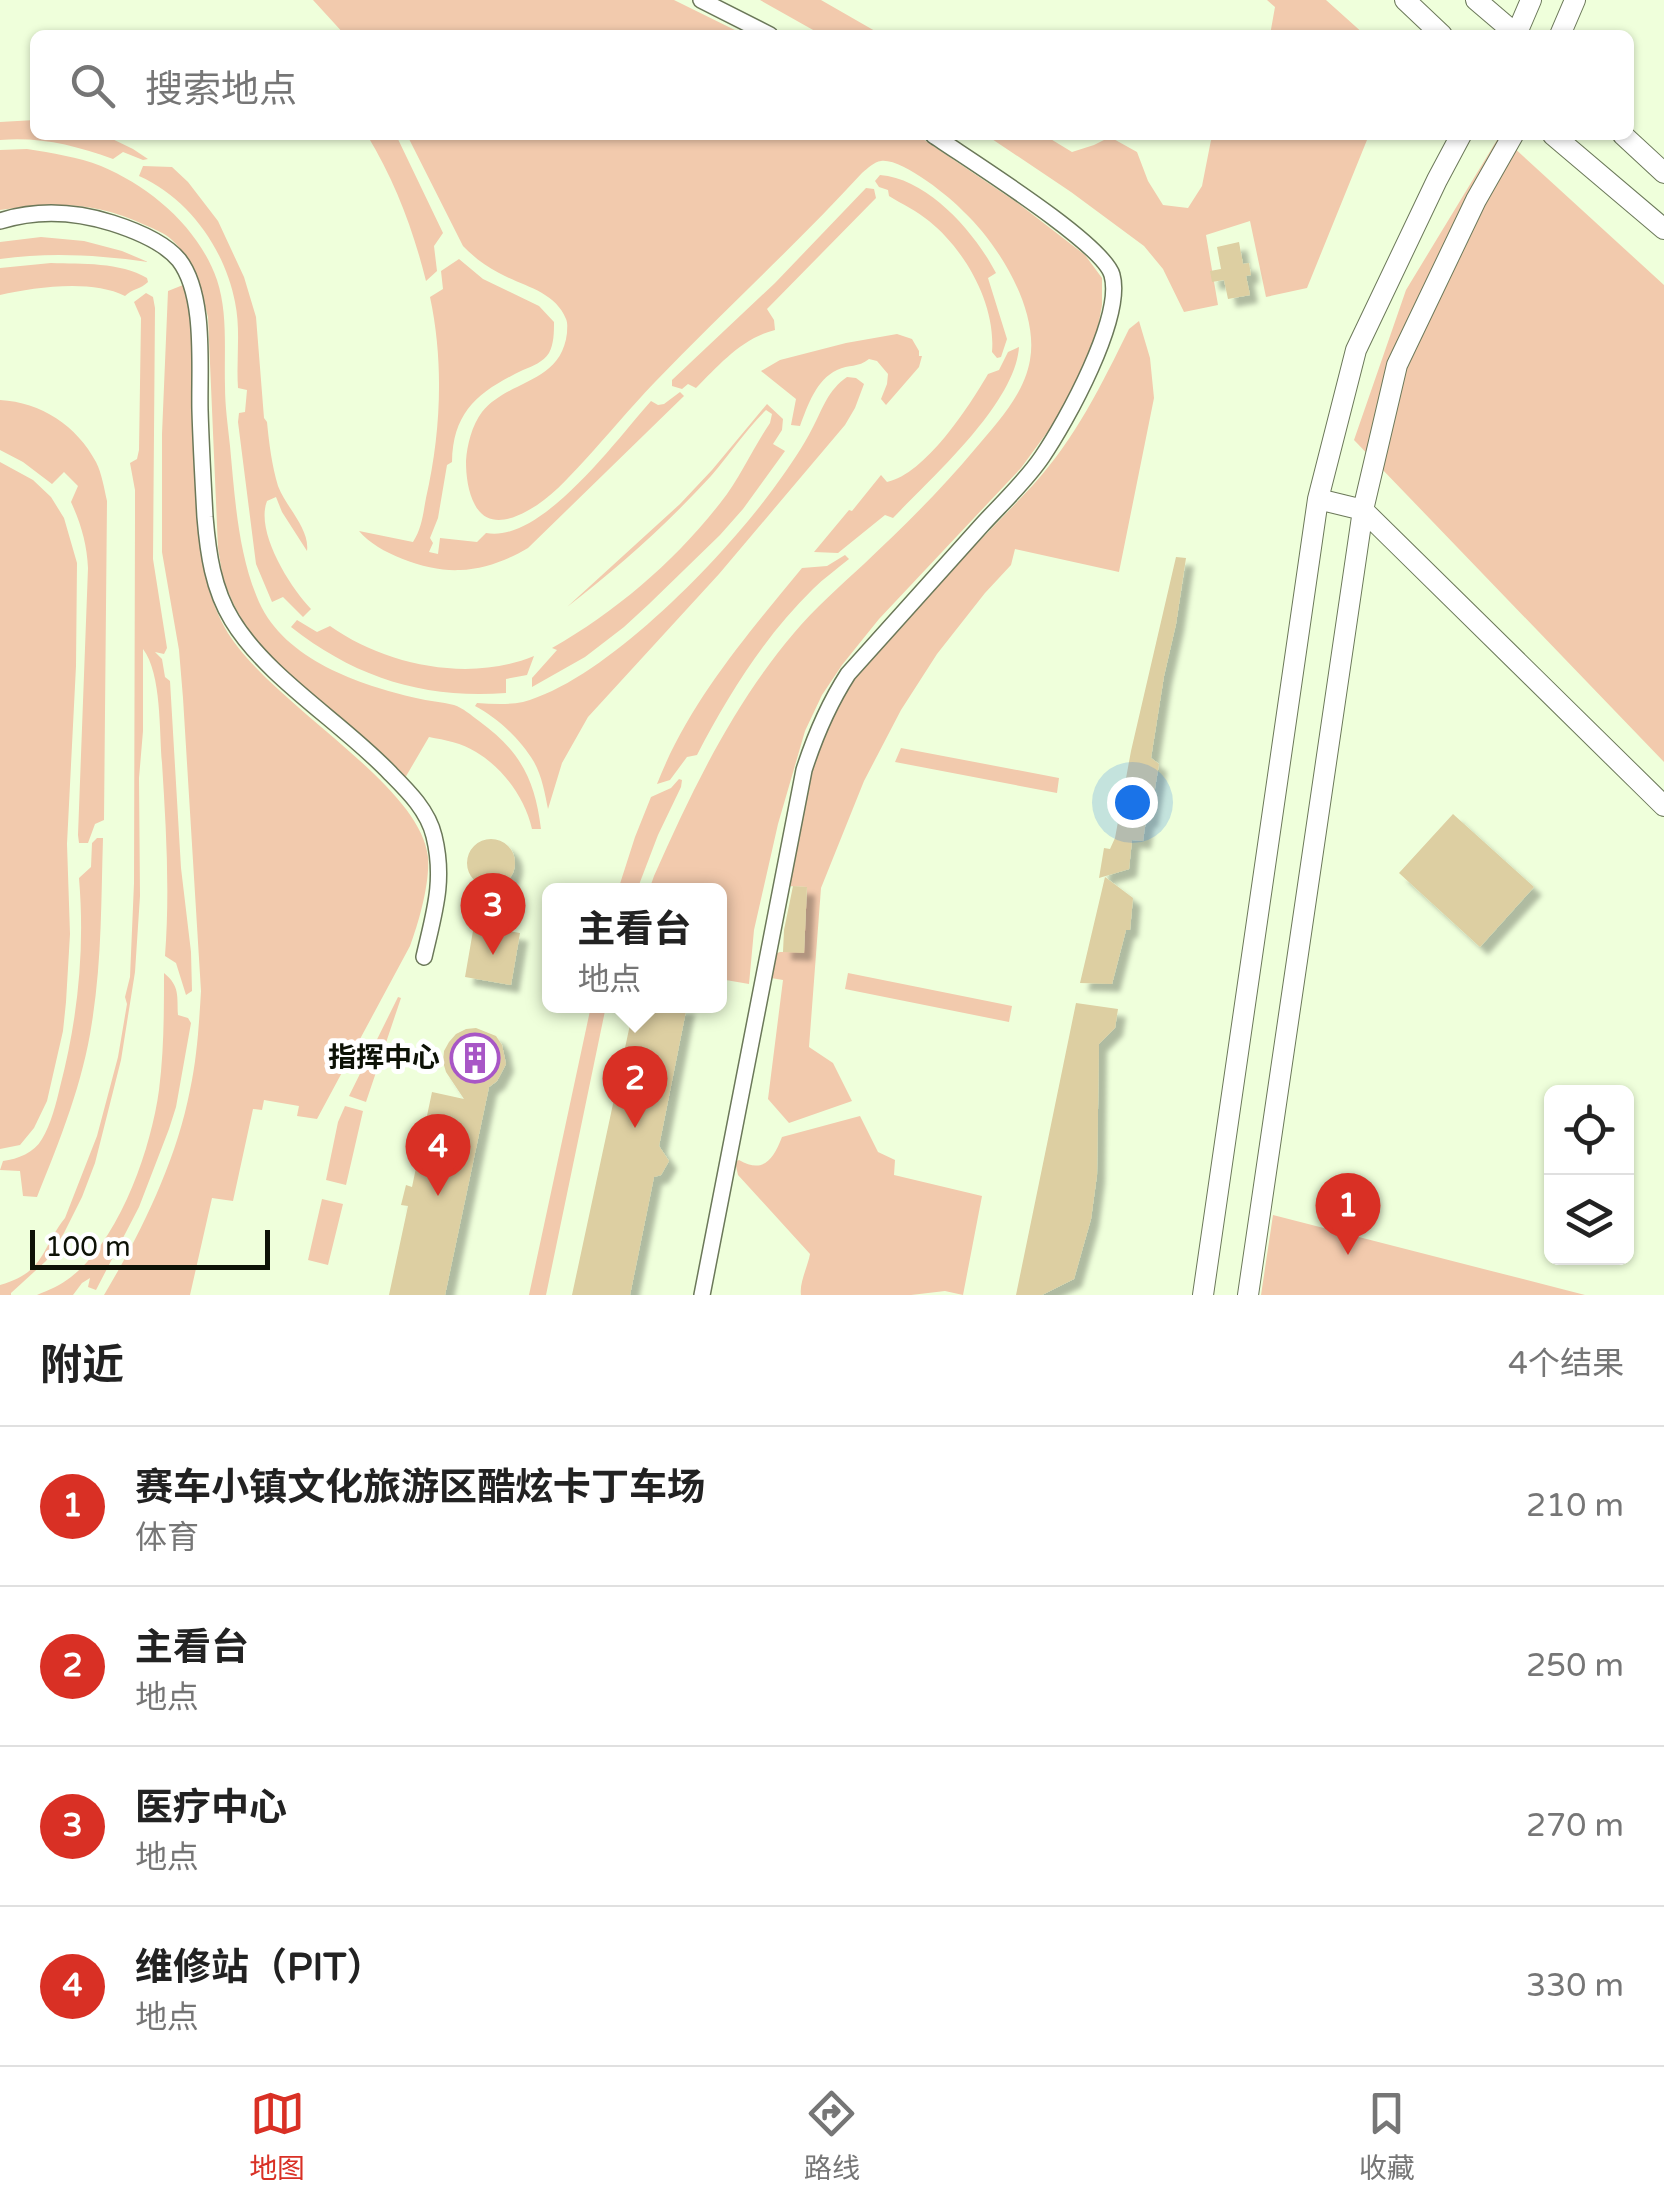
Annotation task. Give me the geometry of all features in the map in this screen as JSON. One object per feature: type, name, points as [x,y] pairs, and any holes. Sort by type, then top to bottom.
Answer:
[{"type":"street","points":[[701,0],[760,30]]},
{"type":"street","points":[[1405,0],[1437,30]]},
{"type":"street","points":[[1476,0],[1511,30]]},
{"type":"street","points":[[1519,30],[1531,0]]},
{"type":"street","points":[[1562,30],[1575,0]]},
{"type":"street","points":[[702,1295],[804,770],[819,728],[848,674],[1040,460],[1100,350],[1109,315],[1112,274],[1099,254],[939,140]]},
{"type":"street","points":[[1203,1295],[1318,499],[1356,350],[1458,140]]},
{"type":"street","points":[[1248,1295],[1362,510],[1398,365],[1476,200],[1510,140]]},
{"type":"street","points":[[1559,140],[1664,229]]},
{"type":"street","points":[[1627,140],[1664,174]]},
{"type":"street","points":[[0,221],[24,214],[87,215],[129,229],[178,258],[191,281],[198,317],[205,517],[214,581],[231,620],[252,646],[277,673],[382,764],[424,812],[433,833],[440,882],[424,956]]},
{"type":"street","points":[[1318,499],[1362,510],[1664,806]]},
{"type":"shaded area","points":[[313,0],[674,0],[735,30],[340,30]]},
{"type":"shaded area","points":[[760,0],[821,0],[873,30],[813,30]]},
{"type":"shaded area","points":[[1267,0],[1326,0],[1359,30],[1271,30],[1275,7]]},
{"type":"shaded area","points":[[30,120],[30,140],[114,140],[148,159],[123,152],[113,159],[44,141],[0,140],[0,122]]},
{"type":"shaded area","points":[[370,140],[398,140],[443,233],[434,246],[437,271],[426,281],[402,206]]},
{"type":"shaded area","points":[[410,140],[924,140],[1019,204],[1085,255],[1102,278],[1096,338],[1062,412],[1021,468],[879,619],[822,695],[805,731],[778,824],[754,930],[749,984],[727,980],[727,883],[652,883],[654,876],[715,749],[772,661],[810,615],[949,479],[1009,408],[1030,360],[1031,341],[1022,300],[1003,260],[957,205],[913,172],[890,162],[876,163],[681,356],[557,489],[520,515],[499,520],[480,512],[471,495],[466,461],[473,429],[493,401],[545,372],[555,362],[563,350],[567,321],[546,296],[489,267],[463,246]]},
{"type":"shaded area","points":[[993,140],[1052,140],[1072,152],[1104,140],[1115,140],[1137,152],[1163,205],[1188,208],[1202,186],[1211,140],[1367,140],[1307,288],[1266,297],[1250,221],[1206,235],[1218,305],[1184,312],[1163,269],[1144,246]]},
{"type":"shaded area","points":[[1497,140],[1505,140],[1664,285],[1664,762],[1354,440],[1406,290]]},
{"type":"shaded area","points":[[27,149],[92,163],[138,185],[186,227],[209,261],[223,306],[226,401],[238,526],[252,584],[271,622],[287,640],[326,667],[394,693],[454,705],[473,716],[505,744],[523,768],[535,795],[541,829],[532,829],[524,806],[504,775],[459,744],[429,737],[405,778],[264,652],[248,631],[223,579],[218,548],[208,317],[191,266],[166,235],[109,211],[56,205],[0,210],[0,150]]},
{"type":"shaded area","points":[[143,166],[172,167],[188,182],[218,221],[244,277],[256,317],[264,418],[274,471],[305,535],[307,551],[276,497],[267,501],[266,528],[285,573],[311,609],[303,617],[283,597],[272,602],[256,564],[238,422],[239,413],[245,412],[247,390],[238,388],[238,324],[223,263],[189,212],[139,176]]},
{"type":"shaded area","points":[[880,175],[916,186],[933,197],[963,225],[987,257],[996,273],[988,278],[1007,339],[1001,357],[992,352],[989,315],[966,263],[929,221],[879,187],[875,181]]},
{"type":"shaded area","points":[[866,188],[874,189],[876,198],[767,309],[775,330],[742,346],[696,388],[688,384],[682,389],[672,386],[672,380],[775,283]]},
{"type":"shaded area","points":[[41,237],[84,241],[148,262],[74,255],[0,259],[0,242]]},
{"type":"shaded area","points":[[459,259],[483,279],[539,306],[554,322],[553,338],[544,359],[494,386],[464,416],[457,429],[452,462],[447,465],[429,552],[438,554],[440,538],[477,542],[486,533],[507,532],[530,522],[576,485],[651,401],[658,405],[680,392],[684,396],[528,548],[487,566],[448,570],[392,554],[359,531],[413,542],[418,531],[435,448],[439,398],[430,297],[443,289],[441,271]]},
{"type":"shaded area","points":[[51,263],[113,266],[147,278],[148,282],[125,296],[80,286],[0,295],[0,268]]},
{"type":"shaded area","points":[[183,285],[193,327],[192,405],[201,548],[216,609],[245,656],[399,800],[419,829],[428,857],[427,879],[410,946],[317,1119],[297,1116],[299,1106],[264,1100],[262,1110],[253,1109],[233,1201],[212,1198],[190,1295],[104,1295],[144,1222],[176,1144],[192,1078],[201,991],[179,650],[162,552],[168,291]]},
{"type":"shaded area","points":[[146,293],[153,297],[155,308],[153,559],[167,648],[164,654],[155,652],[162,659],[165,677],[170,681],[192,991],[186,995],[176,963],[165,956],[167,859],[160,720],[154,673],[143,649],[140,896],[135,972],[121,1060],[95,1163],[64,1233],[46,1261],[11,1295],[0,1295],[0,1285],[26,1273],[41,1258],[65,1218],[97,1136],[127,1004],[134,883],[135,490],[130,463],[137,459],[139,450],[141,318],[134,302]]},
{"type":"shaded area","points":[[1139,321],[1150,358],[1154,398],[1119,572],[1015,549],[1011,565],[937,654],[901,710],[864,781],[821,888],[809,1047],[833,1063],[852,1101],[789,1123],[768,1099],[783,980],[771,978],[772,955],[804,952],[807,887],[786,886],[808,782],[829,723],[855,679],[888,638],[1033,485],[1062,449],[1129,329]]},
{"type":"shaded area","points":[[897,334],[912,339],[922,356],[919,367],[886,405],[881,399],[888,374],[877,361],[869,359],[830,374],[814,394],[800,426],[791,425],[796,399],[761,371],[780,360]]},
{"type":"shaded area","points":[[1019,347],[1014,369],[988,415],[893,518],[885,515],[838,553],[814,552],[881,475],[887,482],[901,476],[931,453],[958,421],[988,374],[999,370],[1008,352]]},
{"type":"shaded area","points":[[847,377],[864,384],[845,425],[719,574],[588,717],[562,763],[548,809],[539,773],[529,754],[500,723],[475,706],[477,703],[523,702],[556,689],[591,669],[662,612],[754,514],[800,449],[831,394]]},
{"type":"shaded area","points":[[0,400],[43,411],[79,437],[96,462],[107,501],[104,820],[95,824],[88,843],[79,843],[78,835],[88,568],[83,534],[71,502],[78,486],[64,472],[52,484],[0,450]]},
{"type":"shaded area","points":[[767,404],[783,419],[782,430],[773,444],[785,451],[743,509],[624,627],[585,657],[532,687],[532,678],[557,650],[552,648],[644,583],[703,524],[728,493],[770,423],[772,414],[766,410],[678,511],[567,607],[680,504]]},
{"type":"shaded area","points":[[0,462],[33,480],[51,497],[64,518],[77,563],[67,844],[70,934],[63,1031],[47,1101],[34,1128],[20,1145],[0,1149]]},
{"type":"shaded area","points":[[845,555],[849,559],[813,589],[763,646],[697,755],[687,757],[670,780],[657,784],[702,697],[781,593],[802,568],[827,566]]},
{"type":"shaded area","points":[[297,620],[317,632],[330,626],[376,651],[428,666],[482,668],[534,656],[527,675],[506,679],[506,693],[419,688],[340,660],[291,627]]},
{"type":"shaded area","points":[[901,748],[1059,778],[1057,793],[895,762]]},
{"type":"shaded area","points":[[682,780],[640,883],[620,883],[651,797]]},
{"type":"shaded area","points":[[103,838],[100,930],[88,1045],[70,1111],[37,1197],[23,1196],[20,1171],[0,1170],[3,1161],[25,1154],[39,1144],[55,1107],[78,983],[79,878],[91,867],[92,843]]},
{"type":"shaded area","points":[[164,973],[175,987],[178,1015],[191,1023],[176,1107],[139,1207],[96,1290],[88,1287],[90,1278],[73,1295],[37,1295],[67,1280],[89,1260],[118,1217],[141,1165],[159,1090]]},
{"type":"shaded area","points":[[848,973],[1012,1006],[1009,1022],[845,989]]},
{"type":"shaded area","points":[[398,997],[401,998],[366,1102],[349,1096]]},
{"type":"shaded area","points":[[589,1013],[605,1013],[546,1295],[529,1295]]},
{"type":"shaded area","points":[[345,1106],[363,1111],[346,1185],[326,1180]]},
{"type":"shaded area","points":[[860,1116],[878,1152],[895,1160],[894,1175],[982,1196],[963,1295],[945,1291],[911,1295],[801,1295],[810,1254],[738,1175],[735,1162],[761,1165],[771,1158],[782,1137]]},
{"type":"shaded area","points":[[322,1199],[343,1204],[328,1265],[308,1260]]},
{"type":"shaded area","points":[[1273,1215],[1585,1295],[1261,1295]]},
{"type":"building","points":[[1239,242],[1243,264],[1249,263],[1251,275],[1246,276],[1250,295],[1228,299],[1224,280],[1212,282],[1210,271],[1221,269],[1217,247]]},
{"type":"building","points":[[1176,557],[1186,558],[1151,758],[1159,764],[1150,819],[1146,820],[1143,841],[1132,840],[1129,869],[1099,878],[1104,848],[1110,849],[1115,838]]},
{"type":"building","points":[[1453,814],[1534,887],[1480,947],[1399,873]]},
{"type":"building","points":[[491,839],[508,846],[515,863],[508,880],[491,887],[474,880],[467,863],[474,846]]},
{"type":"building","points":[[1105,877],[1133,898],[1130,930],[1126,930],[1112,984],[1080,983]]},
{"type":"building","points":[[793,886],[807,887],[804,953],[783,952]]},
{"type":"building","points":[[474,925],[520,933],[511,985],[465,977]]},
{"type":"building","points":[[1076,1003],[1118,1009],[1115,1028],[1099,1044],[1097,1175],[1091,1219],[1074,1279],[1042,1295],[1016,1295]]},
{"type":"building","points":[[632,1013],[686,1013],[659,1146],[669,1161],[661,1175],[654,1177],[630,1295],[572,1295]]},
{"type":"building","points":[[476,1028],[496,1036],[506,1064],[489,1087],[445,1295],[389,1295],[408,1206],[401,1205],[406,1185],[412,1187],[432,1092],[464,1099],[446,1072],[444,1051],[456,1034]]},
{"type":"place","name":"医疗中心","points":[[493,955]]},
{"type":"place","name":"指挥中心","points":[[475,1058]]},
{"type":"place","name":"主看台","points":[[635,1128]]},
{"type":"place","name":"维修站（PIT）","points":[[438,1196]]},
{"type":"place","name":"赛车小镇文化旅游区酷炫卡丁车场","points":[[1348,1255]]}]
